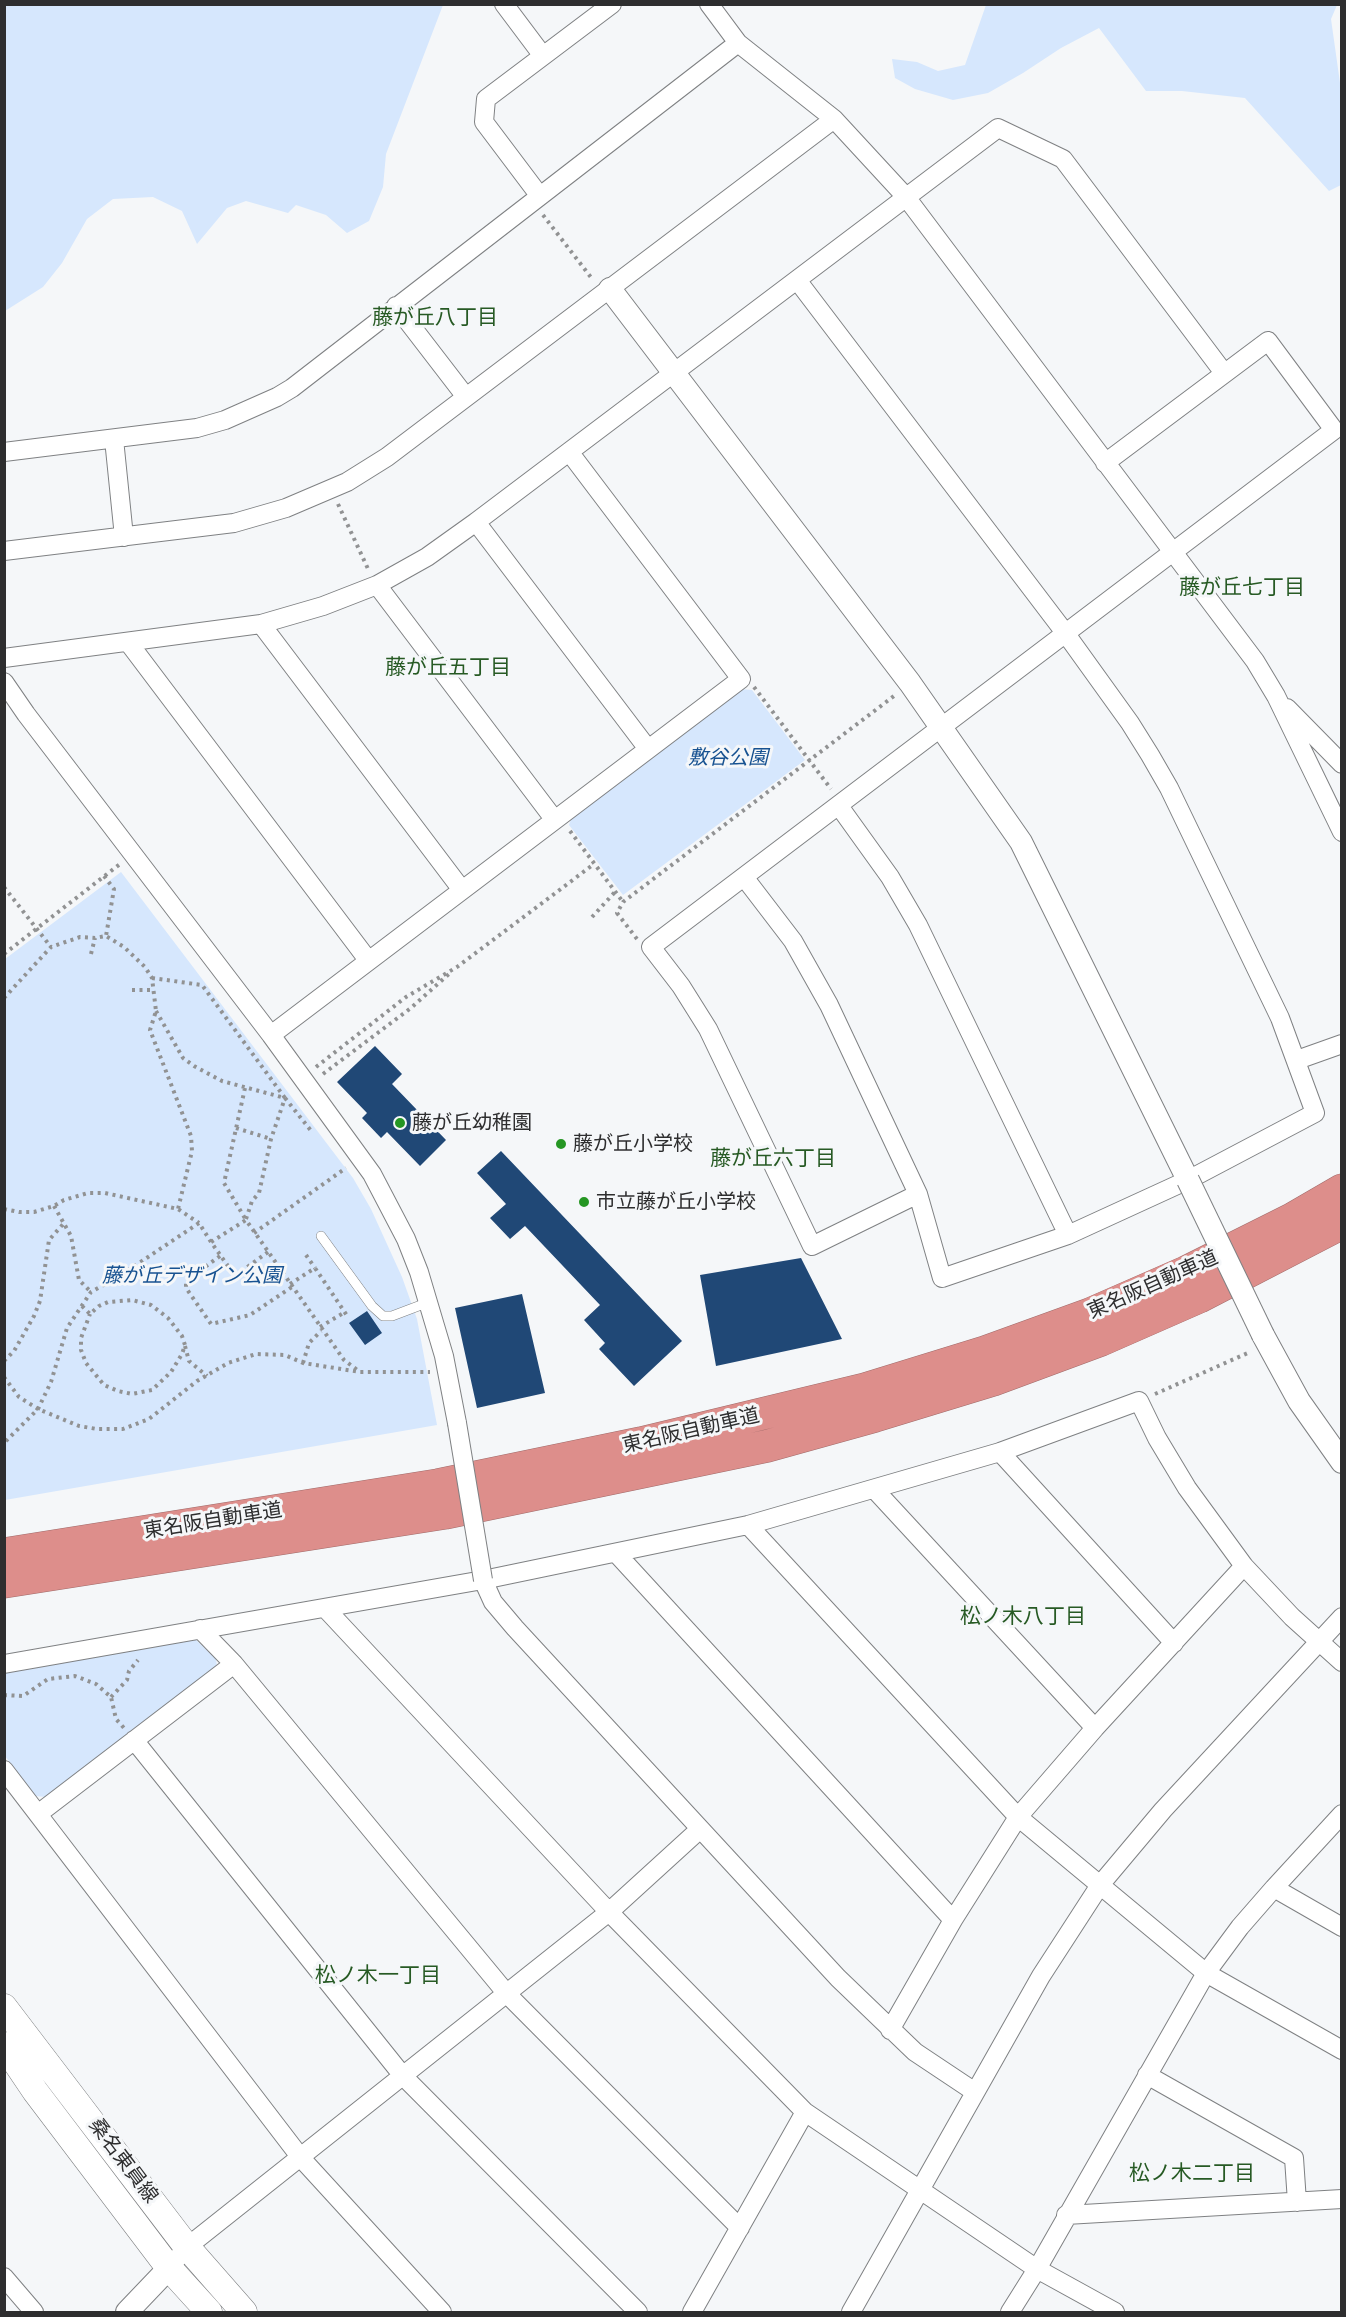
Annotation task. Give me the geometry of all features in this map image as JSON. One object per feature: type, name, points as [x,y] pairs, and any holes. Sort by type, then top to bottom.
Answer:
[{"type":"highway","name":"東名阪自動車道","points":[[4,1554],[438,1485],[641,1443],[865,1389],[985,1352],[1090,1314],[1186,1272],[1292,1219],[1341,1190]]},
{"type":"highway","name":"東名阪自動車道","points":[[4,1582],[445,1513],[767,1446],[993,1380],[1101,1340],[1199,1297],[1341,1223]]},
{"type":"main road","name":"桑名東員線","points":[[4,2007],[188,2247],[244,2313]]},
{"type":"main road","name":"桑名東員線","points":[[4,2045],[169,2268],[209,2313]]},
{"type":"street","points":[[504,4],[543,56]]},
{"type":"street","points":[[536,197],[484,122],[486,99],[612,4]]},
{"type":"street","points":[[709,4],[738,43],[834,119],[906,197],[1255,661],[1276,696],[1341,832]]},
{"type":"street","points":[[4,452],[197,428],[256,408],[292,388],[738,43]]},
{"type":"street","points":[[4,551],[234,523],[286,508],[357,476],[387,458],[466,397],[603,286],[834,119]]},
{"type":"street","points":[[4,658],[261,624],[332,603],[377,585],[427,557],[570,453],[998,128],[1063,159],[1224,373]]},
{"type":"street","points":[[744,877],[793,941],[829,1005],[918,1194],[942,1278],[1068,1235],[1188,1180],[1315,1113],[1280,1018],[1169,788],[1130,723],[1066,634],[797,280]]},
{"type":"street","points":[[603,286],[675,372],[942,727],[1021,842],[1188,1180],[1257,1344],[1341,1462]]},
{"type":"street","points":[[396,306],[466,397]]},
{"type":"street","points":[[918,1194],[812,1246],[708,1029],[681,986],[651,947],[1334,430],[1268,341],[1105,463]]},
{"type":"street","points":[[114,439],[124,537]]},
{"type":"street","points":[[271,1035],[741,679],[570,453]]},
{"type":"street","points":[[476,522],[648,749]]},
{"type":"street","points":[[377,585],[556,817]]},
{"type":"street","points":[[261,624],[462,890]]},
{"type":"street","points":[[128,642],[368,960]]},
{"type":"street","points":[[4,682],[123,844],[271,1035],[372,1174],[406,1239],[429,1302],[444,1356],[483,1580],[493,1602],[699,1830],[838,1978],[890,2030],[934,2067],[975,2092]]},
{"type":"street","points":[[1276,696],[1341,764]]},
{"type":"street","points":[[840,805],[890,877],[918,925],[1068,1235]]},
{"type":"street","points":[[1297,1060],[1341,1044]]},
{"type":"street","points":[[4,1664],[483,1580],[748,1525],[1000,1452],[1139,1401],[1157,1438],[1187,1488],[1244,1566],[1318,1642],[1341,1662]]},
{"type":"street","points":[[1000,1452],[1174,1643]]},
{"type":"street","points":[[875,1490],[1095,1728]]},
{"type":"street","points":[[748,1525],[1018,1817],[1206,1973],[1341,2050]]},
{"type":"street","points":[[616,1553],[953,1920]]},
{"type":"street","points":[[890,2030],[953,1920],[1018,1817],[1095,1728],[1244,1566]]},
{"type":"street","points":[[325,1608],[609,1912],[805,2112],[1037,2269],[1115,2313]]},
{"type":"street","points":[[851,2313],[1041,1976],[1100,1885],[1157,1818],[1341,1617]]},
{"type":"street","points":[[200,1629],[234,1664],[507,1994],[740,2228]]},
{"type":"street","points":[[38,1814],[234,1664]]},
{"type":"street","points":[[134,1740],[403,2076],[638,2313]]},
{"type":"street","points":[[4,1770],[301,2158],[442,2313]]},
{"type":"street","points":[[1010,2313],[1206,1973],[1240,1928],[1341,1814]]},
{"type":"street","points":[[127,2313],[188,2247],[609,1912],[699,1830]]},
{"type":"street","points":[[1274,1888],[1341,1927]]},
{"type":"street","points":[[1147,2075],[1294,2158],[1297,2202]]},
{"type":"street","points":[[692,2313],[805,2112]]},
{"type":"street","points":[[1066,2215],[1341,2199]]},
{"type":"street","points":[[4,2277],[34,2313]]},
{"type":"lane","points":[[321,1236],[372,1306],[383,1316],[392,1316],[429,1302]]},
{"type":"path","points":[[536,197],[603,286]]},
{"type":"path","points":[[337,502],[377,585]]},
{"type":"path","points":[[741,679],[754,687],[840,805]]},
{"type":"path","points":[[651,947],[638,940],[617,912],[623,902],[896,694]]},
{"type":"path","points":[[556,817],[623,902]]},
{"type":"path","points":[[4,954],[121,864]]},
{"type":"path","points":[[323,1074],[411,1008],[457,967],[594,864]]},
{"type":"path","points":[[104,876],[114,889],[106,936]]},
{"type":"path","points":[[4,887],[51,947]]},
{"type":"path","points":[[592,917],[615,892]]},
{"type":"path","points":[[4,998],[51,947],[81,937],[106,936],[135,956],[146,967],[152,978],[156,1011],[183,1058],[208,1075],[245,1088],[285,1098]]},
{"type":"path","points":[[91,954],[95,938]]},
{"type":"path","points":[[310,1071],[405,997],[457,967]]},
{"type":"path","points":[[152,978],[202,984],[312,1132]]},
{"type":"path","points":[[132,990],[153,990]]},
{"type":"path","points":[[156,1011],[150,1030],[191,1136],[192,1150],[178,1209]]},
{"type":"path","points":[[245,1088],[224,1183],[254,1233],[321,1329],[344,1360],[360,1372]]},
{"type":"path","points":[[211,1242],[246,1220],[252,1201],[259,1193],[271,1139],[285,1098]]},
{"type":"path","points":[[236,1128],[271,1139]]},
{"type":"path","points":[[254,1233],[349,1166]]},
{"type":"path","points":[[4,1209],[34,1212],[88,1193],[105,1193],[178,1209],[199,1223],[235,1276],[268,1252]]},
{"type":"path","points":[[54,1206],[71,1236],[79,1280],[91,1292]]},
{"type":"path","points":[[4,1361],[14,1351],[34,1316],[40,1301],[49,1240],[64,1223]]},
{"type":"path","points":[[4,1443],[38,1409],[51,1382],[67,1328],[91,1292],[199,1223]]},
{"type":"path","points":[[306,1255],[348,1317]]},
{"type":"path","points":[[220,1257],[186,1281],[186,1288],[211,1324],[250,1315],[315,1268]]},
{"type":"path","points":[[185,1345],[171,1372],[161,1383],[152,1390],[132,1394],[118,1391],[104,1384],[86,1363],[81,1350],[81,1338],[90,1314],[99,1306],[108,1302],[132,1300],[151,1305],[160,1310],[175,1326],[185,1345],[189,1361],[207,1376]]},
{"type":"path","points":[[82,1306],[90,1314]]},
{"type":"path","points":[[303,1363],[309,1343],[321,1329],[345,1312]]},
{"type":"path","points":[[1139,1401],[1257,1344]]},
{"type":"path","points":[[4,1377],[19,1397],[38,1409],[79,1426],[123,1429],[149,1419],[228,1363],[256,1354],[285,1354],[303,1363],[360,1372],[383,1374],[431,1372]]},
{"type":"path","points":[[111,1697],[127,1680],[134,1663],[142,1657]]},
{"type":"path","points":[[4,1695],[23,1696],[48,1680],[75,1676],[96,1684],[111,1697],[116,1719],[134,1740]]},
{"type":"green space","points":[[5,4],[443,5],[386,154],[383,187],[369,221],[347,233],[326,215],[296,205],[288,213],[246,201],[227,208],[197,244],[182,211],[153,197],[113,199],[87,219],[62,263],[43,287],[5,311]]},
{"type":"green space","points":[[986,5],[1337,5],[1331,19],[1341,90],[1341,185],[1329,191],[1245,98],[1182,91],[1146,91],[1099,28],[1061,48],[988,93],[953,100],[915,89],[895,78],[892,59],[917,62],[938,71],[965,65]]},
{"type":"green space","name":"敷谷公園","points":[[740,689],[752,690],[805,760],[623,895],[569,825],[571,819]]},
{"type":"green space","name":"藤が丘デザイン公園","points":[[121,872],[353,1178],[371,1209],[402,1277],[417,1319],[437,1425],[5,1500],[5,959]]},
{"type":"green space","points":[[194,1638],[216,1659],[217,1667],[46,1797],[35,1796],[5,1756],[5,1673]]},
{"type":"building","points":[[375,1046],[402,1074],[392,1084],[446,1140],[420,1166],[387,1132],[381,1138],[362,1118],[367,1113],[337,1082]]},
{"type":"building","points":[[501,1151],[682,1341],[634,1386],[599,1349],[605,1343],[584,1320],[600,1305],[525,1226],[510,1239],[490,1218],[506,1204],[477,1173]]},
{"type":"building","points":[[801,1258],[842,1339],[716,1366],[700,1275]]},
{"type":"building","points":[[522,1294],[545,1393],[477,1408],[455,1308]]},
{"type":"building","points":[[367,1311],[382,1333],[365,1345],[349,1323]]},
{"type":"place","name":"藤が丘幼稚園","points":[[400,1123]]},
{"type":"place","name":"藤が丘小学校","points":[[561,1144]]},
{"type":"place","name":"市立藤が丘小学校","points":[[584,1202]]},
{"type":"district","name":"藤が丘八丁目","points":[[435,318]]},
{"type":"district","name":"藤が丘七丁目","points":[[1242,588]]},
{"type":"district","name":"藤が丘五丁目","points":[[448,668]]},
{"type":"district","name":"藤が丘六丁目","points":[[773,1159]]},
{"type":"district","name":"松ノ木八丁目","points":[[1023,1617]]},
{"type":"district","name":"松ノ木一丁目","points":[[378,1976]]},
{"type":"district","name":"松ノ木二丁目","points":[[1192,2174]]}]
